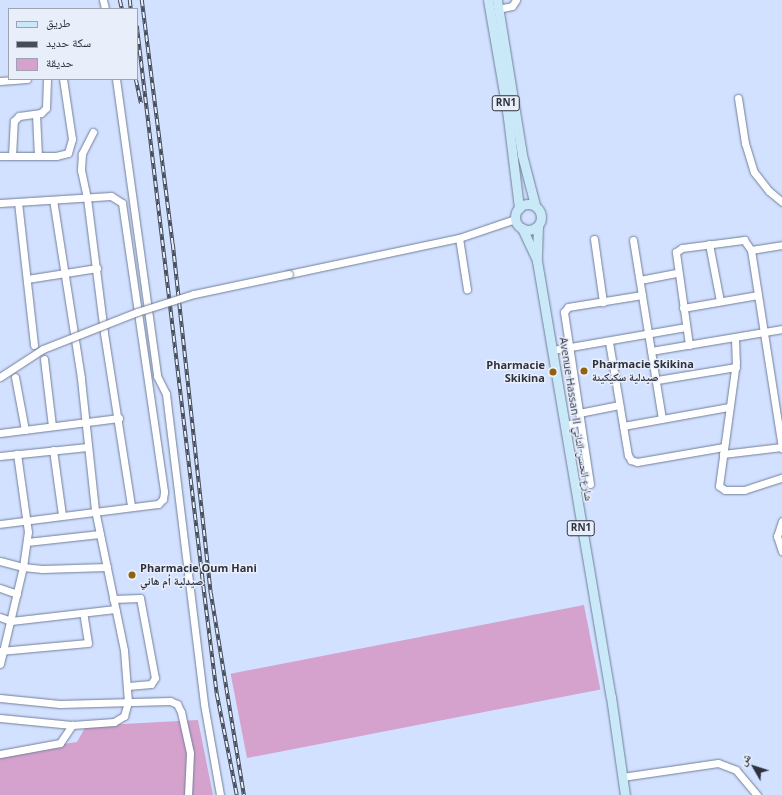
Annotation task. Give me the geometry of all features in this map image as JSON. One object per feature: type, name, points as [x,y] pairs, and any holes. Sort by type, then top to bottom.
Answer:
[{"type":"main road","name":"RN1","points":[[488,0],[507,110],[519,208],[515,219],[522,228]]},
{"type":"main road","name":"RN1","points":[[497,4],[522,155],[535,205],[542,215],[538,226]]},
{"type":"main road","points":[[519,208],[530,203],[535,205]]},
{"type":"main road","points":[[522,228],[533,229],[538,226]]},
{"type":"main road","name":"Avenue Hassan II شارع الحسن الثاني","points":[[538,226],[537,261],[553,350],[625,795]]},
{"type":"main road","name":"Avenue Hassan II شارع الحسن الثاني","points":[[522,228],[537,261]]},
{"type":"street","points":[[497,4],[512,6],[516,0]]},
{"type":"street","points":[[0,81],[14,80]]},
{"type":"street","points":[[12,156],[14,121],[19,116],[36,114],[46,108],[47,80]]},
{"type":"street","points":[[0,156],[38,156],[68,153],[71,148],[70,122],[63,80]]},
{"type":"street","points":[[116,80],[157,376],[166,394],[204,704],[220,795]]},
{"type":"street","points":[[738,98],[745,143],[751,165],[769,191],[782,202]]},
{"type":"street","points":[[36,114],[38,156]]},
{"type":"street","points":[[93,132],[82,154],[81,170],[87,198],[104,333],[119,418],[131,506]]},
{"type":"street","points":[[0,203],[111,196],[118,199],[122,203],[164,492],[163,499],[158,504],[95,510],[0,524]]},
{"type":"street","points":[[0,718],[72,725],[120,720],[126,712],[128,702],[128,686],[115,609],[95,510],[86,422],[53,200]]},
{"type":"street","points":[[18,202],[34,345]]},
{"type":"street","points":[[0,377],[43,349],[137,312],[194,294],[459,238],[515,219]]},
{"type":"street","points":[[459,238],[467,288]]},
{"type":"street","points":[[594,239],[603,302]]},
{"type":"street","points":[[609,342],[628,455],[634,462],[782,444],[749,243],[741,239],[677,250],[675,255],[677,273],[689,345]]},
{"type":"street","points":[[633,240],[662,418]]},
{"type":"street","points":[[709,244],[720,301]]},
{"type":"street","points":[[751,250],[782,245]]},
{"type":"street","points":[[27,279],[97,268]]},
{"type":"street","points":[[640,280],[677,273]]},
{"type":"street","points":[[590,484],[568,348],[565,310],[568,307],[642,295]]},
{"type":"street","points":[[683,308],[758,295]]},
{"type":"street","points":[[553,350],[609,342],[686,327]]},
{"type":"street","points":[[651,351],[782,329]]},
{"type":"street","points":[[735,338],[736,367],[719,484],[722,489],[744,490],[782,478]]},
{"type":"street","points":[[44,359],[52,426]]},
{"type":"street","points":[[657,380],[736,367]]},
{"type":"street","points":[[15,376],[25,430]]},
{"type":"street","points":[[579,413],[619,406]]},
{"type":"street","points":[[623,426],[729,407]]},
{"type":"street","points":[[0,433],[119,418]]},
{"type":"street","points":[[565,425],[580,422]]},
{"type":"street","points":[[0,456],[88,447]]},
{"type":"street","points":[[53,450],[62,515]]},
{"type":"street","points":[[0,664],[1,651],[11,621],[27,542],[28,520],[17,454]]},
{"type":"street","points":[[782,521],[777,536],[782,551]]},
{"type":"street","points":[[27,542],[100,534]]},
{"type":"street","points":[[0,561],[23,567],[71,569],[107,567]]},
{"type":"street","points":[[0,588],[17,594]]},
{"type":"street","points":[[113,599],[140,598],[155,678],[150,684],[128,686]]},
{"type":"street","points":[[0,617],[11,621],[115,609]]},
{"type":"street","points":[[1,651],[88,643],[83,613]]},
{"type":"street","points":[[0,698],[60,704],[162,700],[177,704],[181,712],[190,753],[188,795]]},
{"type":"street","points":[[0,754],[60,743],[72,725]]},
{"type":"street","points":[[622,777],[718,763],[736,770],[757,795]]},
{"type":"green space","points":[[584,605],[600,689],[247,758],[231,674]]},
{"type":"green space","points":[[198,720],[213,795],[0,795],[0,754],[77,742],[86,726]]},
{"type":"railway","points":[[120,0],[122,8]]},
{"type":"railway","points":[[130,0],[131,8]]},
{"type":"railway","points":[[142,0],[173,244],[211,593],[244,795]]},
{"type":"railway","points":[[138,34],[217,694],[237,795]]},
{"type":"railway","points":[[136,80],[141,103]]},
{"type":"place","name":"Pharmacie Skikina صيدلية سكيكينة","points":[[584,371]]},
{"type":"place","name":"Pharmacie Skikina","points":[[553,372]]},
{"type":"place","name":"Pharmacie Oum Hani صيدلية أم هاني","points":[[132,575]]}]
